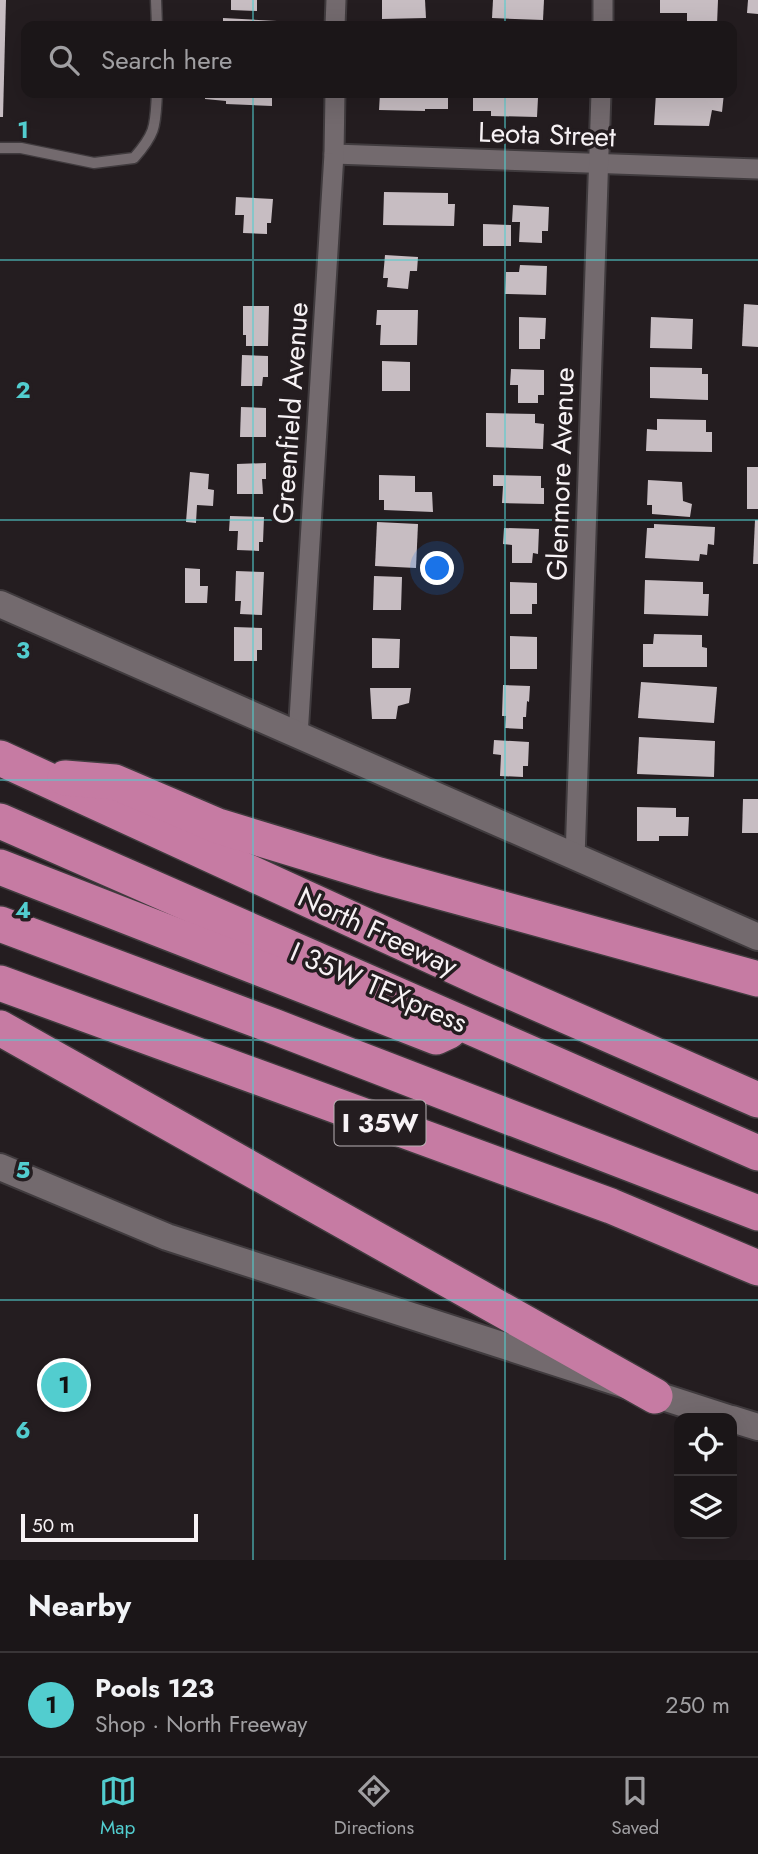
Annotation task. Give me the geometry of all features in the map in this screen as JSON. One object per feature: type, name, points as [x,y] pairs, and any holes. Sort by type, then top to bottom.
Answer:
[{"type":"highway","name":"North Freeway","points":[[0,758],[482,979],[758,1100]]},
{"type":"highway","points":[[40,776],[116,782],[218,826],[380,875],[758,979]]},
{"type":"highway","name":"I 35W TEXpress","points":[[0,821],[758,1153]]},
{"type":"highway","points":[[0,867],[436,1037],[464,1024]]},
{"type":"highway","points":[[0,902],[240,993],[273,1026]]},
{"type":"highway","points":[[0,924],[758,1213]]},
{"type":"highway","name":"I 35W","points":[[0,983],[611,1206],[758,1268]]},
{"type":"highway","points":[[0,1028],[655,1396]]},
{"type":"main road","points":[[0,604],[758,937]]},
{"type":"main road","points":[[0,1167],[167,1237],[710,1413]]},
{"type":"main road","points":[[737,1421],[758,1427]]},
{"type":"street","points":[[335,21],[336,0]]},
{"type":"street","points":[[603,0],[603,21]]},
{"type":"street","name":"Greenfield Avenue","points":[[298,736],[334,154],[335,98]]},
{"type":"street","name":"Glenmore Avenue","points":[[575,858],[601,98]]},
{"type":"street","name":"Leota Street","points":[[334,154],[758,169]]},
{"type":"lane","points":[[156,0],[157,21]]},
{"type":"lane","points":[[0,148],[21,148],[94,163],[134,158],[147,144],[155,129],[157,98]]},
{"type":"building","points":[[0,0],[6,0],[3,117],[0,117]]},
{"type":"building","points":[[231,0],[257,0],[257,11],[231,10]]},
{"type":"building","points":[[382,0],[425,0],[426,18],[382,19]]},
{"type":"building","points":[[493,0],[544,0],[543,20],[492,18]]},
{"type":"building","points":[[660,0],[718,0],[717,21],[687,21],[687,13],[660,13]]},
{"type":"building","points":[[748,0],[758,0],[758,14],[747,13]]},
{"type":"building","points":[[223,18],[277,21],[223,21]]},
{"type":"building","points":[[272,98],[272,106],[226,104],[226,101],[205,99]]},
{"type":"building","points":[[380,98],[448,98],[448,109],[379,110]]},
{"type":"building","points":[[473,98],[538,98],[537,117],[491,116],[491,111],[473,111]]},
{"type":"building","points":[[656,98],[723,98],[722,112],[712,110],[709,126],[654,125]]},
{"type":"building","points":[[384,192],[448,193],[448,204],[455,204],[454,226],[383,225]]},
{"type":"building","points":[[236,197],[273,199],[267,234],[243,233],[244,215],[235,215]]},
{"type":"building","points":[[513,205],[549,207],[548,231],[542,231],[542,243],[519,242],[520,222],[512,222]]},
{"type":"building","points":[[483,224],[511,225],[511,246],[483,246]]},
{"type":"building","points":[[385,255],[418,257],[417,271],[410,271],[408,289],[387,287],[388,278],[383,278]]},
{"type":"building","points":[[520,265],[547,266],[546,295],[505,294],[506,272],[519,272]]},
{"type":"building","points":[[744,304],[758,305],[758,347],[742,346]]},
{"type":"building","points":[[243,306],[269,306],[268,346],[246,346],[246,335],[243,335]]},
{"type":"building","points":[[377,310],[418,310],[417,345],[380,345],[381,325],[376,325]]},
{"type":"building","points":[[519,317],[546,318],[545,339],[540,339],[540,349],[519,349]]},
{"type":"building","points":[[651,317],[693,319],[692,349],[650,348]]},
{"type":"building","points":[[242,355],[268,356],[268,377],[263,377],[262,386],[241,386]]},
{"type":"building","points":[[382,361],[410,362],[410,391],[382,391]]},
{"type":"building","points":[[650,367],[702,368],[702,374],[708,374],[708,400],[650,398]]},
{"type":"building","points":[[511,369],[544,370],[544,395],[538,395],[538,403],[518,403],[518,385],[510,385]]},
{"type":"building","points":[[241,407],[266,408],[266,437],[240,437]]},
{"type":"building","points":[[486,413],[535,414],[535,423],[544,424],[543,449],[486,447]]},
{"type":"building","points":[[657,419],[706,420],[706,432],[712,432],[712,452],[646,451],[647,429],[657,430]]},
{"type":"building","points":[[266,463],[266,479],[262,479],[263,494],[237,494],[237,464]]},
{"type":"building","points":[[747,467],[758,467],[758,509],[747,509]]},
{"type":"building","points":[[190,472],[209,474],[208,489],[214,490],[213,506],[197,505],[196,523],[186,522]]},
{"type":"building","points":[[379,475],[415,476],[415,492],[432,492],[433,512],[384,510],[384,500],[379,500]]},
{"type":"building","points":[[493,475],[541,476],[544,504],[502,503],[503,486],[493,486]]},
{"type":"building","points":[[648,480],[682,482],[683,501],[692,504],[690,517],[652,514],[652,505],[647,505]]},
{"type":"building","points":[[230,516],[264,517],[263,542],[259,542],[259,551],[237,550],[238,531],[229,531]]},
{"type":"building","points":[[755,520],[758,520],[758,564],[753,564]]},
{"type":"building","points":[[377,522],[418,524],[416,568],[375,566]]},
{"type":"building","points":[[654,524],[715,527],[714,545],[708,544],[707,555],[700,554],[699,561],[645,558],[647,528],[654,528]]},
{"type":"building","points":[[504,528],[539,529],[538,554],[533,553],[532,563],[512,563],[512,545],[503,544]]},
{"type":"building","points":[[185,568],[200,569],[200,586],[208,586],[207,603],[185,603]]},
{"type":"building","points":[[236,571],[264,572],[262,615],[240,614],[241,601],[235,601]]},
{"type":"building","points":[[374,576],[402,577],[401,610],[373,610]]},
{"type":"building","points":[[645,580],[703,582],[703,594],[709,594],[708,616],[644,614]]},
{"type":"building","points":[[510,582],[537,583],[537,604],[532,604],[532,614],[510,614]]},
{"type":"building","points":[[234,627],[262,628],[262,650],[257,650],[257,661],[234,661]]},
{"type":"building","points":[[654,634],[702,635],[702,647],[707,648],[707,667],[643,667],[643,644],[653,644]]},
{"type":"building","points":[[510,636],[537,637],[537,669],[510,669]]},
{"type":"building","points":[[372,638],[400,639],[399,668],[372,668]]},
{"type":"building","points":[[641,682],[717,687],[714,723],[638,718]]},
{"type":"building","points":[[503,685],[530,686],[523,729],[505,728],[506,716],[502,716]]},
{"type":"building","points":[[370,688],[411,688],[409,703],[398,706],[396,719],[372,719]]},
{"type":"building","points":[[639,737],[715,741],[714,777],[637,774]]},
{"type":"building","points":[[494,740],[529,742],[528,766],[523,766],[523,777],[500,776],[501,755],[493,754]]},
{"type":"building","points":[[743,799],[758,799],[758,833],[742,833]]},
{"type":"building","points":[[637,807],[676,808],[676,817],[689,817],[688,836],[659,836],[659,841],[637,841]]},
{"type":"place","name":"Pools 123","points":[[64,1385]]}]
